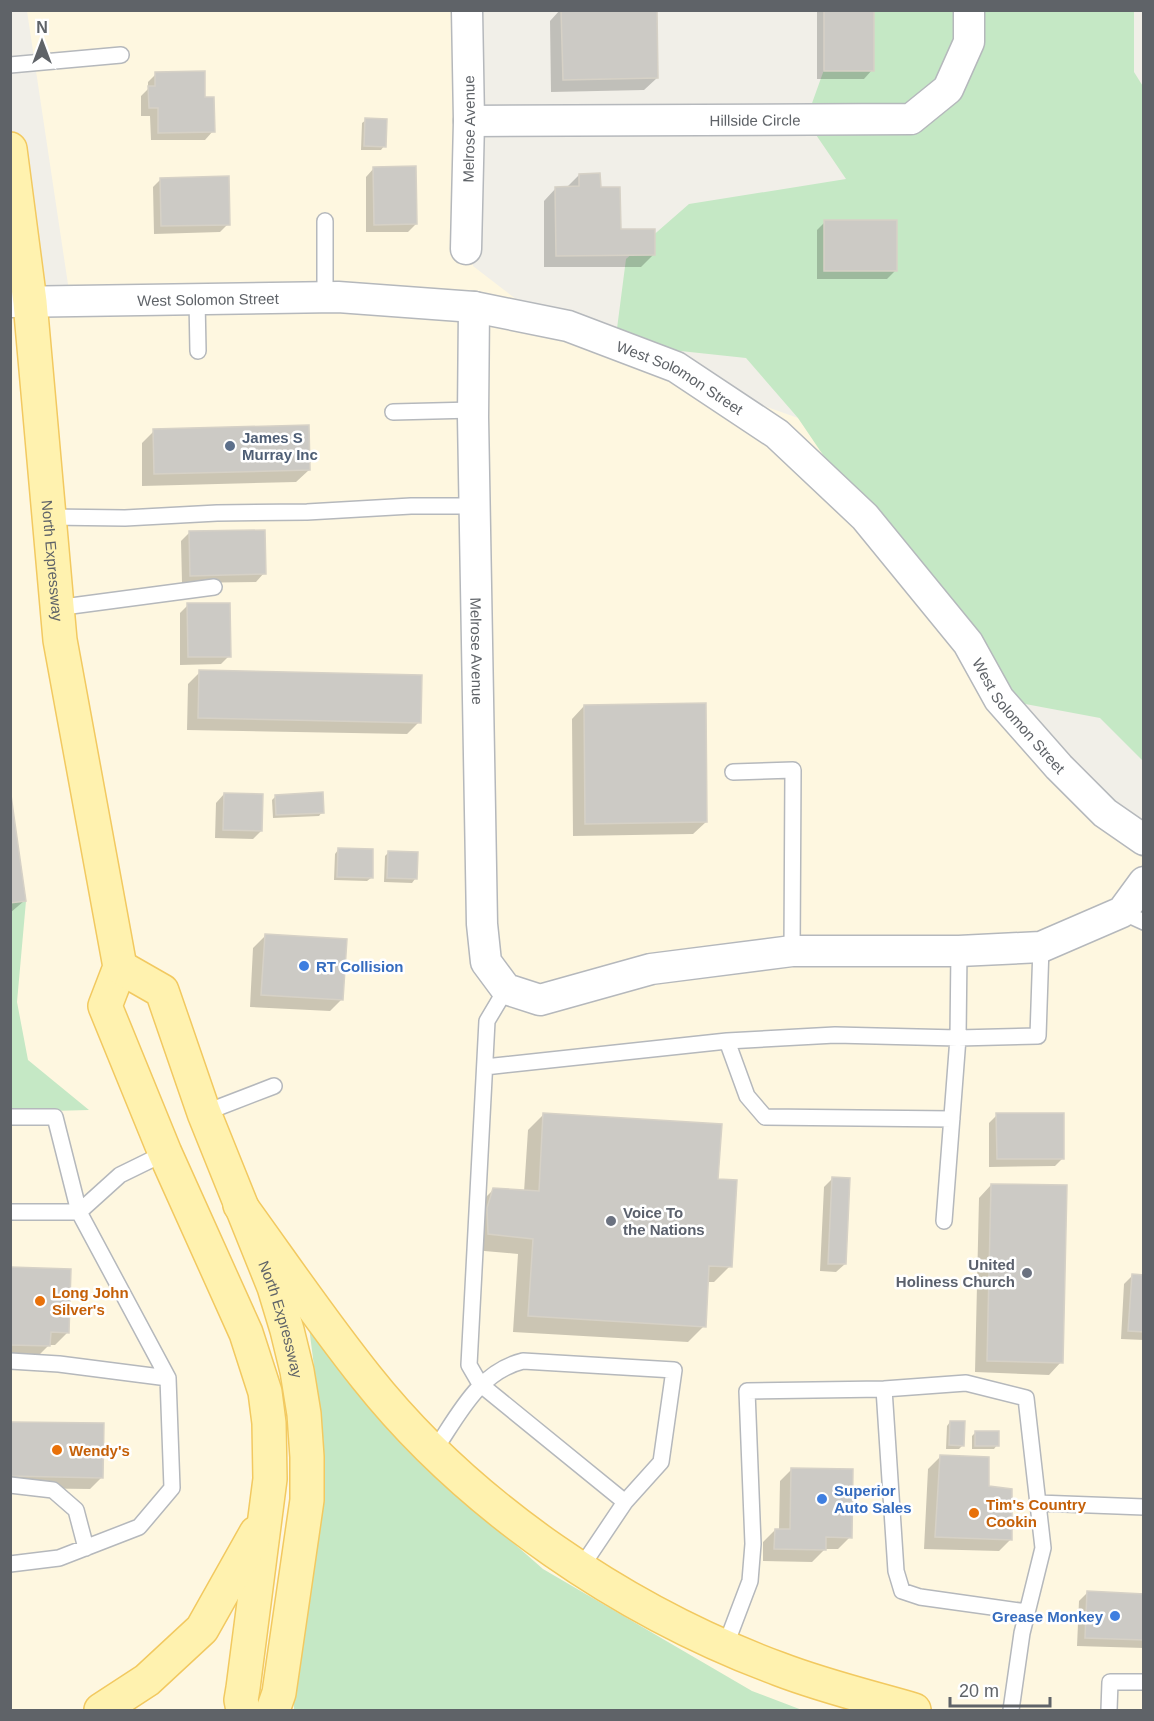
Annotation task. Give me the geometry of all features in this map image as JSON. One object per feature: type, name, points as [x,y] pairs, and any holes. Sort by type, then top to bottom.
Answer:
[{"type":"main road","name":"North Expressway","points":[[10,149],[20,302],[49,517],[60,640],[120,967],[162,991],[204,1113],[240,1205],[259,1245],[287,1330],[304,1414],[307,1500],[279,1693],[273,1710]]},
{"type":"main road","points":[[120,967],[105,1006],[165,1153],[246,1334],[259,1373],[269,1423],[270,1479],[242,1694],[243,1710]]},
{"type":"main road","points":[[240,1205],[366,1378],[434,1451],[529,1533],[580,1569],[656,1613],[725,1647],[781,1670],[914,1710]]},
{"type":"main road","points":[[101,1710],[147,1680],[202,1629],[265,1518]]},
{"type":"street","name":"Melrose Avenue","points":[[466,249],[469,121],[467,10]]},
{"type":"street","name":"Hillside Circle","points":[[469,121],[911,119],[948,89],[969,42],[969,10]]},
{"type":"street","name":"West Solomon Street","points":[[20,302],[325,297],[474,307],[568,326],[676,367],[777,434],[865,517],[968,643],[999,699],[1059,767],[1105,813],[1143,840]]},
{"type":"street","name":"Melrose Avenue","points":[[474,307],[473,410],[482,924],[486,962],[506,989]]},
{"type":"street","points":[[506,989],[540,1000],[651,969],[792,951],[959,951],[1041,947],[1133,917],[1143,882]]},
{"type":"lane","points":[[10,64],[121,55]]},
{"type":"lane","points":[[325,221],[325,297]]},
{"type":"lane","points":[[197,299],[198,351]]},
{"type":"lane","points":[[393,412],[473,410]]},
{"type":"lane","points":[[49,517],[125,519],[217,513],[475,506]]},
{"type":"lane","points":[[56,608],[214,587]]},
{"type":"lane","points":[[733,772],[793,770],[792,951]]},
{"type":"lane","points":[[485,1067],[727,1041],[835,1035],[958,1038],[1038,1036],[1041,947]]},
{"type":"lane","points":[[944,1221],[958,1038],[959,951]]},
{"type":"lane","points":[[506,989],[487,1021],[469,1365],[480,1384],[625,1502]]},
{"type":"lane","points":[[727,1041],[747,1096],[765,1117],[952,1119]]},
{"type":"lane","points":[[204,1113],[274,1086]]},
{"type":"lane","points":[[10,1117],[56,1117],[79,1212],[168,1378],[172,1488],[139,1527],[59,1558],[10,1564]]},
{"type":"lane","points":[[10,1212],[79,1212],[120,1175],[165,1153]]},
{"type":"lane","points":[[10,1361],[59,1364],[168,1378]]},
{"type":"lane","points":[[434,1451],[480,1384],[510,1364],[523,1361],[674,1370],[661,1462],[625,1502],[580,1569]]},
{"type":"lane","points":[[725,1647],[750,1581],[753,1544],[747,1391],[884,1389],[966,1383],[1026,1398],[1043,1548],[1022,1634],[1011,1710]]},
{"type":"lane","points":[[884,1389],[896,1571],[902,1591],[920,1597],[1027,1612]]},
{"type":"lane","points":[[10,1485],[53,1490],[76,1510],[86,1548]]},
{"type":"lane","points":[[1038,1503],[1143,1507]]},
{"type":"lane","points":[[1109,1710],[1110,1682],[1143,1682]]},
{"type":"shaded area","points":[[27,11],[473,11],[473,266],[560,333],[798,418],[962,651],[1110,835],[1143,855],[1143,1710],[11,1710],[10,292],[69,291]]},
{"type":"green space","points":[[845,11],[1134,11],[1134,72],[1144,88],[1143,761],[1100,718],[999,699],[865,517],[798,418],[746,358],[615,344],[626,259],[689,204],[846,179],[806,120]]},
{"type":"green space","points":[[26,901],[17,1002],[28,1060],[89,1110],[11,1112],[10,903]]},
{"type":"green space","points":[[309,1327],[469,1504],[543,1569],[752,1691],[802,1710],[294,1710],[294,1687],[315,1558],[324,1445]]},
{"type":"building","points":[[561,10],[657,10],[658,78],[563,80]]},
{"type":"building","points":[[824,10],[874,10],[874,71],[824,71]]},
{"type":"building","points":[[205,71],[205,97],[214,97],[215,132],[158,133],[158,108],[149,108],[148,86],[155,86],[155,72]]},
{"type":"building","points":[[365,118],[387,119],[386,147],[364,146]]},
{"type":"building","points":[[416,166],[417,224],[374,225],[373,167]]},
{"type":"building","points":[[600,173],[601,187],[620,187],[621,229],[655,229],[655,255],[556,256],[555,187],[579,186],[579,174]]},
{"type":"building","points":[[229,176],[230,225],[161,226],[160,178]]},
{"type":"building","points":[[824,220],[897,220],[897,271],[824,271]]},
{"type":"building","points":[[309,425],[310,470],[154,474],[153,429]]},
{"type":"building","points":[[265,530],[266,574],[190,576],[189,531]]},
{"type":"building","points":[[187,603],[230,603],[231,657],[188,657]]},
{"type":"building","points":[[199,670],[422,675],[421,723],[198,718]]},
{"type":"building","points":[[706,703],[707,822],[585,824],[584,705]]},
{"type":"building","points":[[10,788],[26,901],[10,903]]},
{"type":"building","points":[[323,792],[324,813],[276,815],[275,795]]},
{"type":"building","points":[[224,793],[263,794],[262,831],[223,830]]},
{"type":"building","points":[[338,848],[373,849],[373,878],[337,877]]},
{"type":"building","points":[[388,851],[418,852],[417,879],[387,878]]},
{"type":"building","points":[[265,934],[347,939],[343,1000],[261,995]]},
{"type":"building","name":"Voice To the Nations","points":[[543,1113],[722,1124],[718,1179],[737,1180],[732,1267],[709,1266],[706,1327],[528,1316],[533,1239],[488,1234],[487,1208],[493,1188],[539,1191]]},
{"type":"building","points":[[996,1113],[1064,1113],[1064,1159],[997,1159]]},
{"type":"building","points":[[832,1177],[850,1178],[846,1264],[828,1264]]},
{"type":"building","name":"United Holiness Church","points":[[991,1184],[1067,1185],[1063,1363],[987,1361]]},
{"type":"building","name":"Long John Silver's","points":[[10,1267],[71,1269],[69,1333],[51,1332],[50,1346],[10,1345]]},
{"type":"building","points":[[1132,1274],[1144,1275],[1144,1332],[1128,1331]]},
{"type":"building","points":[[950,1421],[965,1421],[964,1446],[949,1445]]},
{"type":"building","name":"Wendy's","points":[[10,1422],[104,1423],[103,1478],[10,1476]]},
{"type":"building","points":[[975,1431],[999,1431],[999,1446],[975,1446]]},
{"type":"building","name":"Tim's Country Cookin","points":[[940,1455],[989,1457],[989,1486],[1012,1489],[1012,1540],[935,1537]]},
{"type":"building","name":"Superior Auto Sales","points":[[791,1468],[853,1469],[852,1538],[826,1537],[826,1550],[774,1549],[775,1529],[790,1529]]},
{"type":"building","name":"Grease Monkey","points":[[1087,1591],[1144,1594],[1144,1640],[1085,1638]]},
{"type":"place","name":"James S Murray Inc","points":[[230,446]]},
{"type":"place","name":"RT Collision","points":[[304,966]]},
{"type":"place","name":"Voice To the Nations","points":[[611,1221]]},
{"type":"place","name":"United Holiness Church","points":[[1027,1273]]},
{"type":"place","name":"Long John Silver's","points":[[40,1301]]},
{"type":"place","name":"Wendy's","points":[[57,1450]]},
{"type":"place","name":"Superior Auto Sales","points":[[822,1499]]},
{"type":"place","name":"Tim's Country Cookin","points":[[974,1513]]},
{"type":"place","name":"Grease Monkey","points":[[1115,1616]]}]
